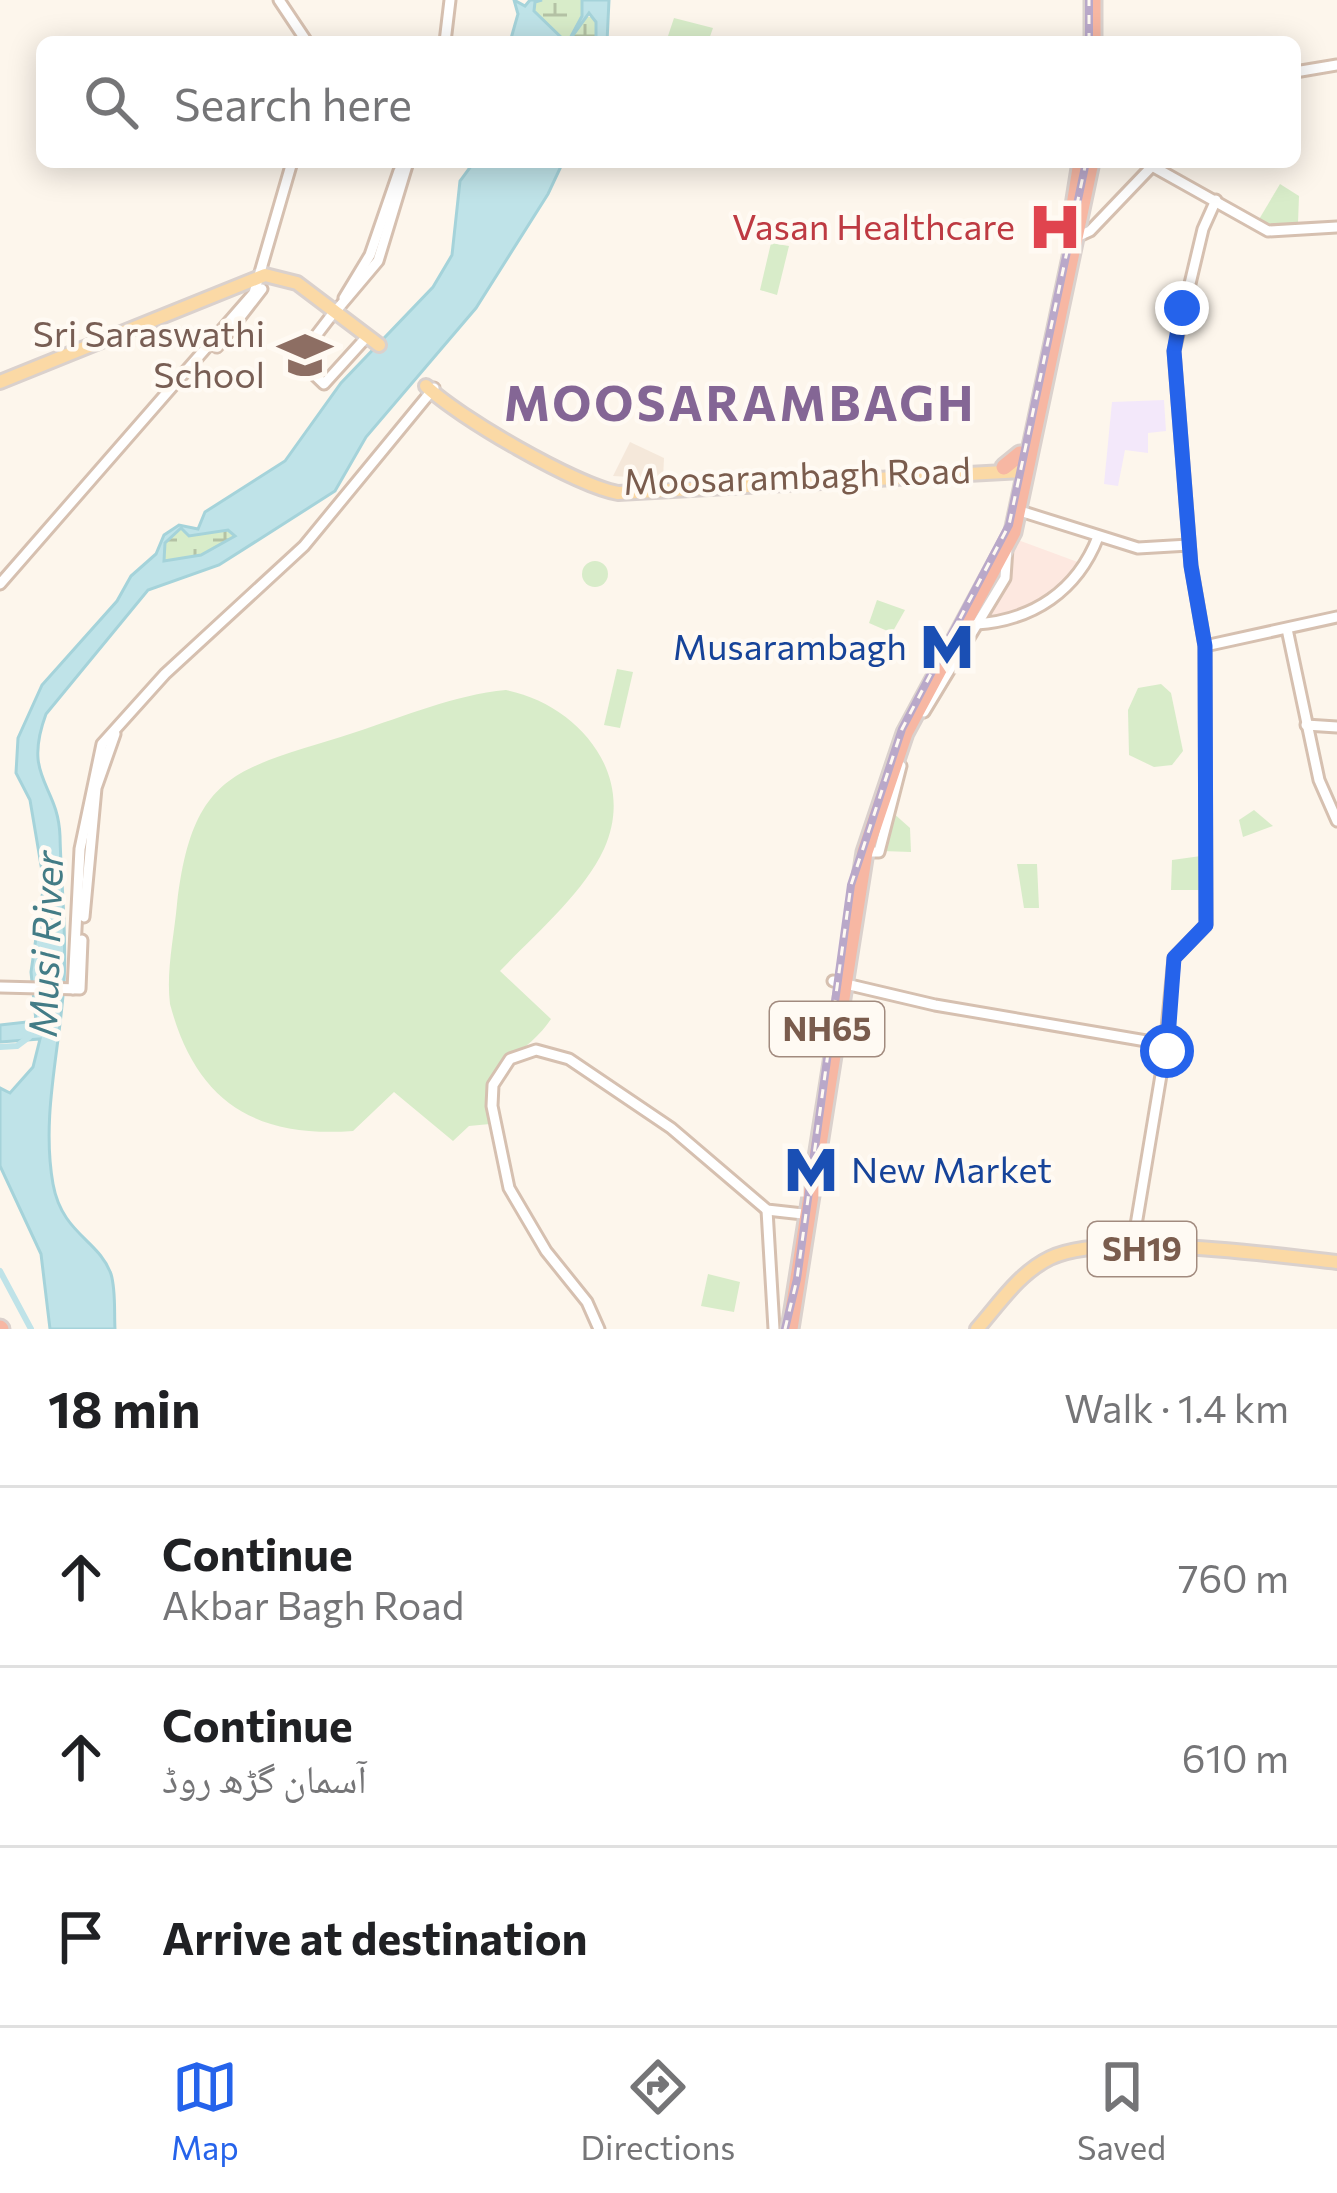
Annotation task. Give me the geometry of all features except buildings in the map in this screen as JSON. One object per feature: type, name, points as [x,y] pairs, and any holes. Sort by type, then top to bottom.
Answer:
[{"type":"highway","points":[[1085,36],[1089,0]]},
{"type":"highway","points":[[1089,0],[1093,36]]},
{"type":"highway","name":"NH65","points":[[784,1328],[801,1282],[837,982],[865,852],[914,707],[1007,548],[1017,510],[1018,466],[1046,387],[1050,335],[1078,236],[1085,168]]},
{"type":"highway","name":"NH65","points":[[784,1328],[858,852],[914,707],[1000,551],[1085,168]]},
{"type":"main road","points":[[0,384],[200,305],[262,275],[336,310],[370,344]]},
{"type":"main road","name":"Moosarambagh Road","points":[[430,388],[544,460],[592,486],[619,493],[1018,466]]},
{"type":"main road","name":"SH19","points":[[979,1329],[1014,1286],[1055,1256],[1132,1249],[1228,1249],[1337,1266]]},
{"type":"main road","name":"SH19","points":[[979,1329],[1040,1270],[1062,1258],[1197,1252],[1337,1266]]},
{"type":"street","points":[[279,0],[303,36]]},
{"type":"street","points":[[444,36],[447,0]]},
{"type":"street","points":[[1301,70],[1337,65]]},
{"type":"street","points":[[0,588],[225,337],[262,275],[290,168]]},
{"type":"street","points":[[370,344],[324,384],[298,358],[378,262],[403,168]]},
{"type":"street","points":[[1078,236],[1150,168]]},
{"type":"street","points":[[1161,168],[1268,231],[1337,227]]},
{"type":"street","points":[[1132,1249],[1174,958],[1206,925],[1205,646],[1189,545],[1174,351],[1203,229],[1216,200]]},
{"type":"street","points":[[0,987],[74,989],[96,788],[117,729],[165,674],[323,526],[430,388]]},
{"type":"street","points":[[1017,510],[1150,550],[1189,545]]},
{"type":"street","points":[[977,624],[1021,619],[1057,596],[1088,562],[1098,537]]},
{"type":"street","points":[[865,852],[879,852],[908,741],[1005,578],[1007,548]]},
{"type":"street","points":[[1205,646],[1337,617]]},
{"type":"street","points":[[1287,629],[1323,795],[1337,820]]},
{"type":"street","points":[[1306,725],[1337,727]]},
{"type":"street","points":[[837,982],[935,1005],[1163,1044]]},
{"type":"street","points":[[613,1329],[599,1328],[509,1188],[492,1106],[493,1085],[510,1059],[536,1050],[569,1059],[671,1128],[766,1210],[803,1214]]},
{"type":"street","points":[[766,1210],[784,1328]]},
{"type":"shaded area","points":[[1164,400],[1166,431],[1148,433],[1148,453],[1125,450],[1118,486],[1104,484],[1112,402]]},
{"type":"shaded area","points":[[630,442],[664,458],[663,479],[613,476]]},
{"type":"shaded area","points":[[1018,540],[1083,564],[1060,591],[1021,614],[983,619]]},
{"type":"green space","points":[[582,0],[582,17],[595,17],[596,36],[559,36],[534,11],[535,1]]},
{"type":"green space","points":[[674,18],[713,28],[710,36],[668,36]]},
{"type":"green space","points":[[1280,184],[1299,196],[1298,223],[1270,229],[1258,221]]},
{"type":"green space","points":[[771,243],[789,246],[777,295],[760,290]]},
{"type":"green space","points":[[181,528],[196,535],[228,530],[235,536],[201,555],[163,561],[165,543]]},
{"type":"green space","points":[[595,561],[608,574],[595,587],[582,574]]},
{"type":"green space","points":[[877,600],[905,610],[892,633],[869,623]]},
{"type":"green space","points":[[617,669],[633,672],[620,728],[604,725]]},
{"type":"green space","points":[[1161,684],[1171,693],[1183,751],[1172,765],[1154,767],[1129,755],[1128,710],[1138,688]]},
{"type":"green space","points":[[506,690],[556,710],[577,727],[607,769],[613,794],[612,821],[595,866],[500,971],[551,1019],[498,1072],[489,1101],[490,1124],[469,1126],[453,1141],[394,1092],[353,1131],[287,1128],[234,1107],[196,1066],[170,1004],[171,954],[184,859],[195,825],[210,800],[229,781],[281,756],[449,701]]},
{"type":"green space","points":[[1254,810],[1273,826],[1243,837],[1239,820]]},
{"type":"green space","points":[[892,812],[910,828],[911,852],[882,851]]},
{"type":"green space","points":[[1201,856],[1201,890],[1171,890],[1172,860]]},
{"type":"green space","points":[[1017,864],[1037,864],[1039,908],[1024,908]]},
{"type":"green space","points":[[708,1274],[740,1282],[734,1312],[701,1306]]},
{"type":"water","points":[[514,0],[525,6],[530,0],[542,0],[535,2],[534,11],[560,36],[512,36],[518,14]]},
{"type":"water","points":[[582,0],[609,0],[607,36],[596,36],[596,22],[589,13],[571,36],[582,16]]},
{"type":"water","name":"Musi River","points":[[470,168],[560,168],[476,308],[366,437],[335,491],[219,565],[148,590],[46,714],[39,767],[58,818],[65,946],[50,1159],[64,1214],[111,1274],[115,1329],[50,1329],[41,1254],[0,1166],[0,1088],[10,1093],[33,1067],[40,1039],[0,1042],[0,1025],[36,1021],[31,972],[44,883],[30,800],[16,773],[18,738],[42,685],[117,601],[131,576],[156,554],[164,535],[179,525],[198,529],[205,512],[285,461],[341,383],[433,287],[452,255],[460,181]],"holes":[[[181,528],[189,536],[228,530],[235,536],[201,555],[164,561],[165,543]]]},
{"type":"waterway","name":"Musi River","points":[[0,1047],[17,1046],[29,1037]]},
{"type":"waterway","points":[[0,1271],[31,1329]]},
{"type":"railway","points":[[1089,0],[1089,36]]},
{"type":"railway","points":[[785,1329],[797,1279],[851,885],[902,729],[1009,525],[1085,168]]},
{"type":"place","name":"Vasan Healthcare","points":[[1055,227]]},
{"type":"place","name":"Sri Saraswathi School","points":[[305,355]]},
{"type":"place","name":"Musarambagh","points":[[947,647]]},
{"type":"place","name":"New Market","points":[[811,1170]]},
{"type":"district","name":"MOOSARAMBAGH","points":[[740,404]]},
{"type":"route","points":[[1167,1051],[1174,958],[1206,925],[1205,646],[1191,566],[1174,351],[1182,308]]}]
